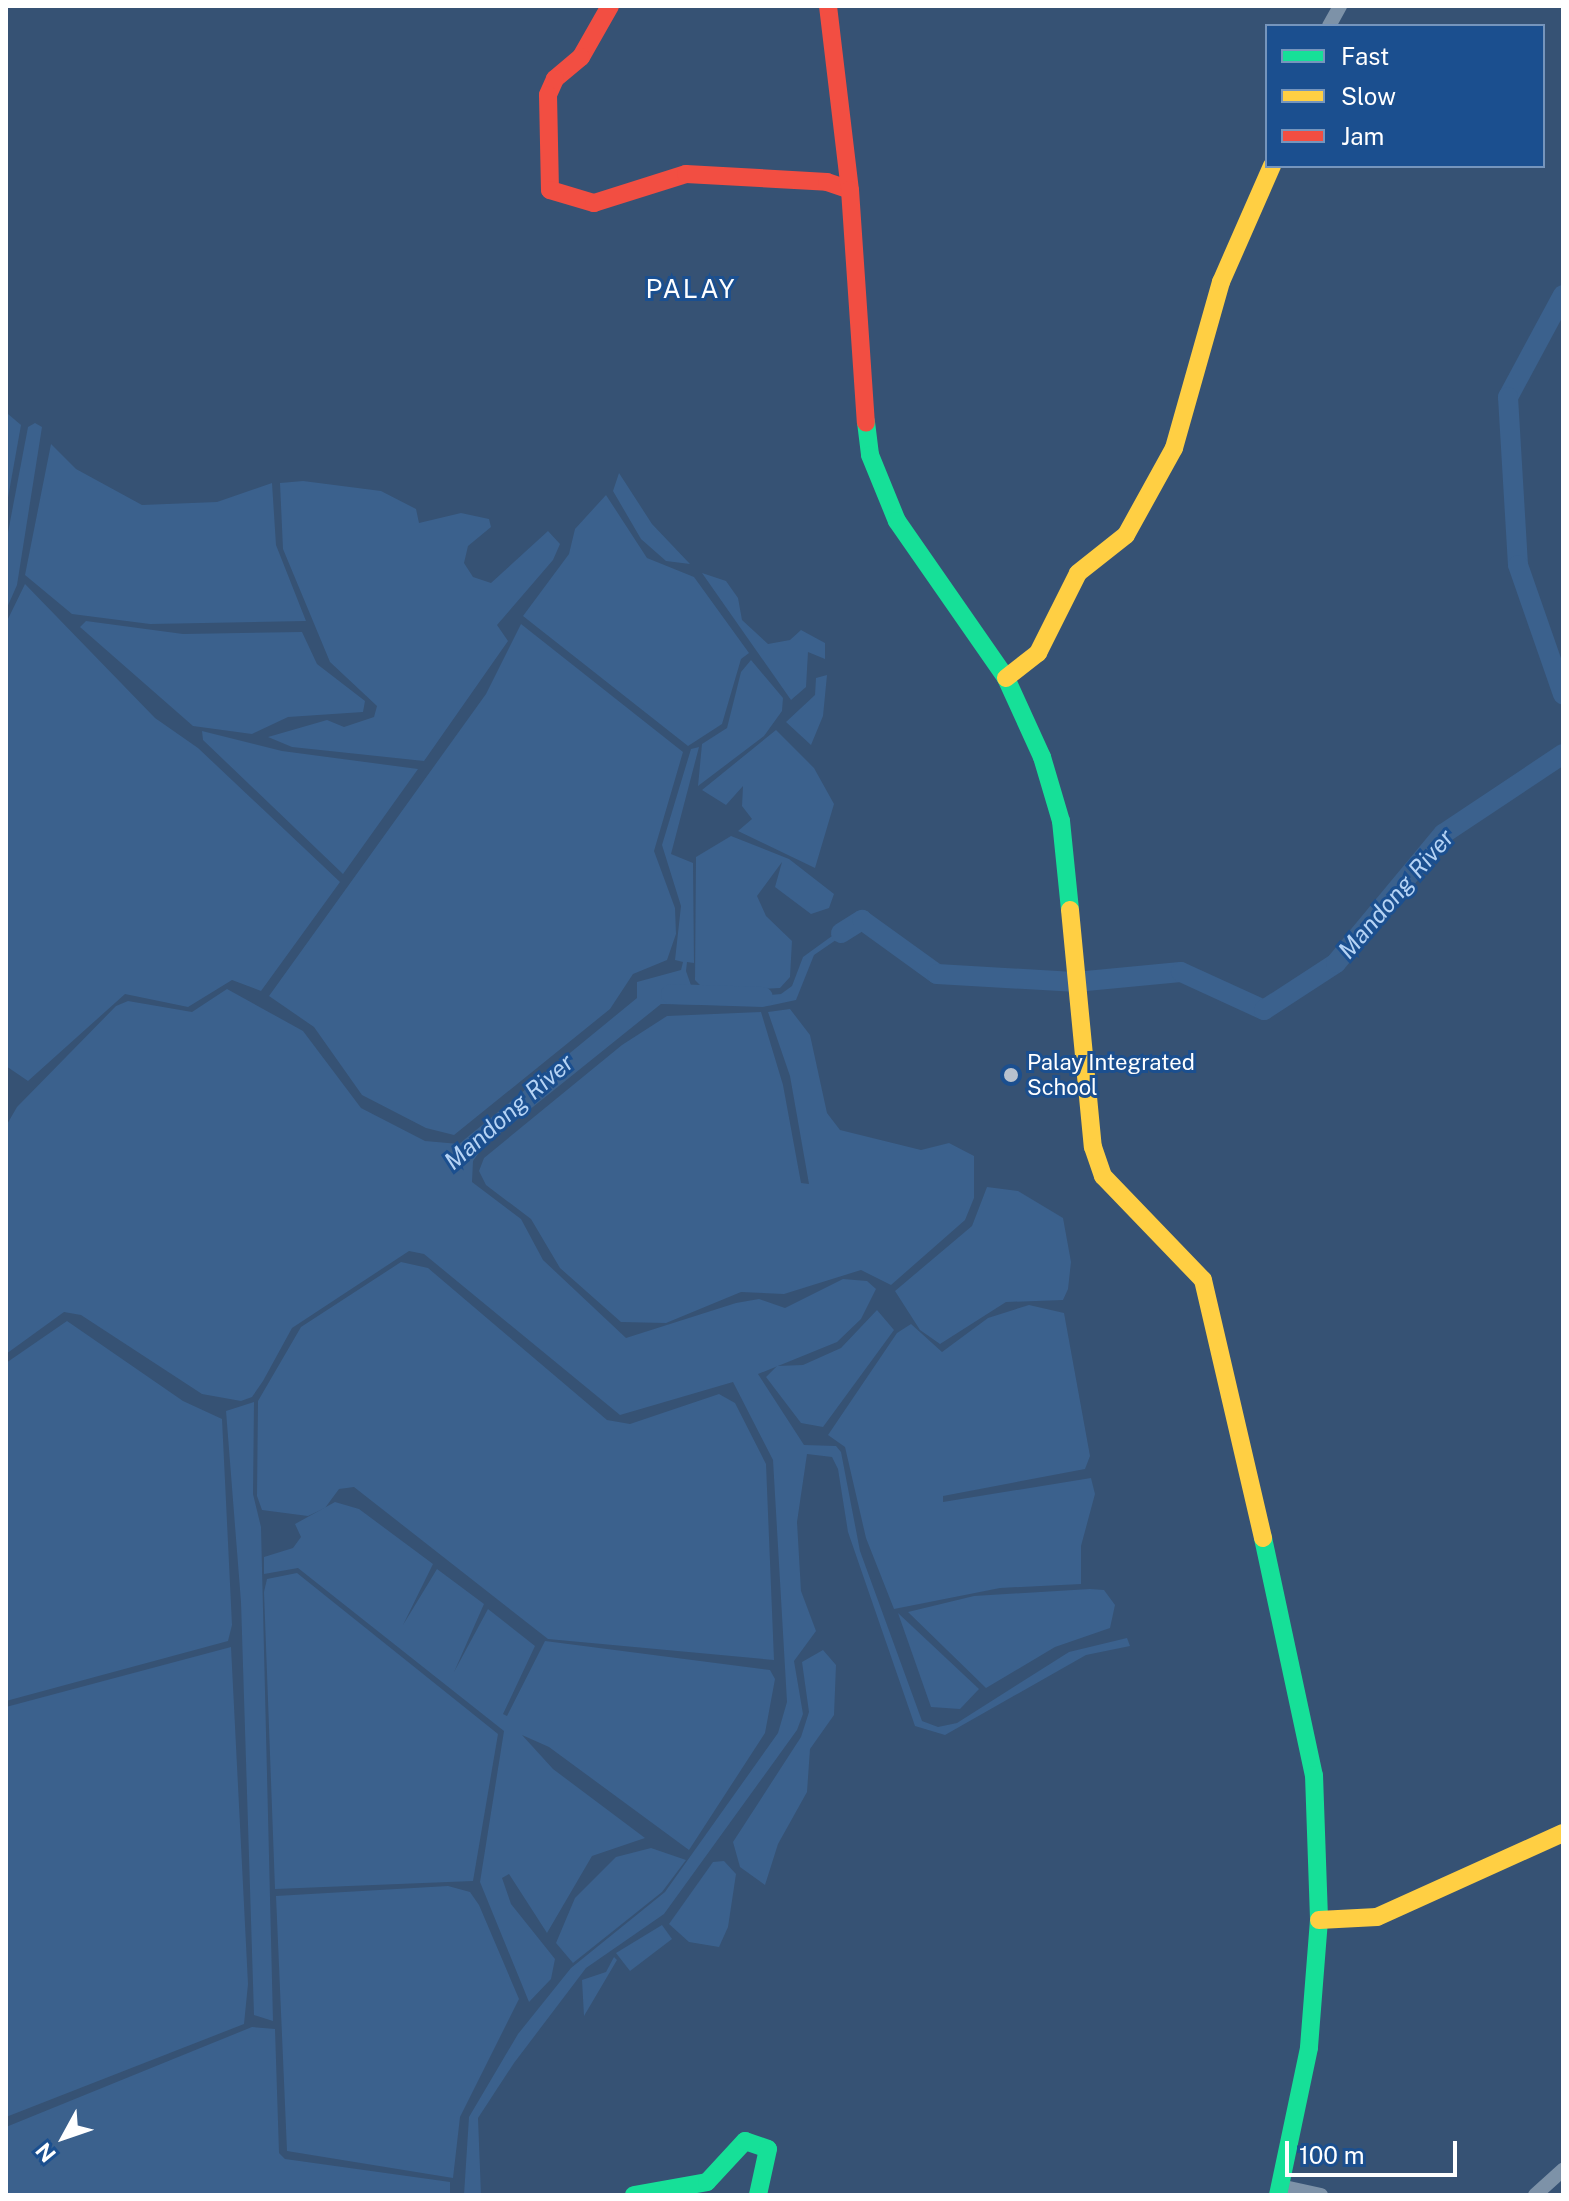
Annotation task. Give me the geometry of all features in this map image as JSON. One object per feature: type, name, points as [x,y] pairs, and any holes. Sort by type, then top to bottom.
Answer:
[{"type":"main road","points":[[610,6],[581,57],[555,79],[548,95],[550,190],[594,203],[686,174],[760,183],[827,182],[850,190]]},
{"type":"main road","points":[[828,6],[850,190],[856,332],[870,455],[897,521],[1006,678],[1042,757],[1061,821],[1093,1147],[1103,1176],[1174,1243],[1208,1295],[1314,1775],[1319,1920],[1309,2048],[1279,2190]]},
{"type":"main road","points":[[1006,678],[1038,653],[1078,573],[1126,535],[1174,448],[1221,282],[1271,168]]},
{"type":"main road","points":[[1319,1920],[1377,1917],[1563,1833]]},
{"type":"main road","points":[[634,2195],[707,2182],[745,2141],[768,2149],[758,2195]]},
{"type":"street","points":[[1330,24],[1340,6]]},
{"type":"street","points":[[1535,2195],[1563,2170]]},
{"type":"street","points":[[1279,2190],[1321,2195]]},
{"type":"water","points":[[8,414],[21,425],[6,509],[6,416]]},
{"type":"water","points":[[35,423],[42,427],[17,585],[6,610],[6,543],[28,427]]},
{"type":"water","points":[[51,444],[76,469],[142,505],[217,502],[272,483],[276,545],[306,621],[150,624],[72,614],[25,575]]},
{"type":"water","points":[[619,473],[652,524],[690,564],[666,561],[641,539],[613,491]]},
{"type":"water","points":[[303,481],[381,491],[416,509],[419,523],[461,513],[489,519],[491,527],[468,546],[464,563],[473,577],[491,583],[548,531],[560,544],[553,560],[497,625],[508,641],[424,761],[292,747],[268,737],[327,720],[344,727],[374,717],[377,706],[330,662],[283,549],[280,483]]},
{"type":"water","points":[[606,495],[647,558],[694,577],[749,653],[741,659],[722,724],[688,746],[523,616],[569,554],[575,529]]},
{"type":"water","points":[[702,573],[726,581],[738,598],[742,620],[768,644],[790,640],[801,630],[825,643],[825,659],[808,652],[806,687],[791,700]]},
{"type":"water","points":[[25,584],[155,718],[198,748],[340,882],[261,991],[232,980],[188,1007],[125,994],[28,1081],[6,1066],[6,623]]},
{"type":"water","points":[[86,621],[183,634],[302,632],[317,664],[365,701],[363,712],[288,717],[252,734],[193,726],[80,627]]},
{"type":"water","points":[[521,624],[683,752],[654,851],[675,908],[676,934],[667,960],[633,974],[610,1009],[454,1135],[426,1128],[362,1095],[314,1027],[269,996],[486,694]]},
{"type":"water","points":[[751,660],[783,698],[782,711],[764,736],[698,786],[702,744],[727,728],[741,672]]},
{"type":"water","points":[[827,675],[823,716],[811,745],[786,722],[815,695],[816,678]]},
{"type":"water","points":[[776,730],[814,768],[834,804],[815,868],[738,831],[752,819],[742,806],[743,786],[726,805],[702,790]]},
{"type":"water","points":[[202,731],[282,751],[418,769],[343,874],[203,740]]},
{"type":"water","points":[[699,747],[671,854],[693,863],[694,963],[687,962],[686,971],[693,991],[710,1001],[781,994],[792,986],[803,957],[861,915],[868,918],[814,955],[796,1000],[768,1006],[661,1004],[483,1147],[473,1161],[472,1182],[521,1219],[543,1260],[626,1338],[736,1303],[759,1299],[785,1308],[843,1279],[867,1281],[876,1289],[861,1319],[837,1342],[758,1374],[804,1445],[836,1446],[841,1452],[860,1551],[922,1721],[938,1727],[957,1723],[1069,1652],[1127,1638],[1130,1646],[1086,1655],[945,1735],[915,1726],[848,1532],[838,1469],[832,1457],[807,1454],[797,1522],[801,1591],[816,1631],[794,1661],[803,1714],[797,1730],[664,1914],[586,1968],[514,2063],[478,2118],[481,2195],[464,2195],[469,2117],[518,2034],[571,1968],[665,1892],[778,1733],[787,1702],[773,1460],[733,1382],[620,1415],[424,1254],[409,1251],[292,1328],[252,1397],[241,1401],[202,1394],[81,1315],[64,1312],[6,1354],[6,1126],[17,1107],[116,1006],[128,1001],[192,1012],[227,989],[303,1031],[361,1108],[425,1141],[459,1144],[637,998],[637,982],[681,970],[683,962],[675,960],[681,906],[662,845],[691,749]]},
{"type":"water","points":[[731,836],[789,859],[834,894],[829,908],[811,914],[775,887],[782,862],[757,896],[766,916],[792,941],[790,977],[780,988],[707,992],[695,980],[696,857]]},
{"type":"water","points":[[790,1009],[810,1035],[827,1113],[840,1130],[921,1150],[949,1143],[974,1156],[974,1198],[965,1220],[891,1285],[861,1270],[784,1294],[741,1292],[666,1323],[621,1322],[560,1268],[531,1219],[486,1185],[479,1171],[484,1158],[622,1045],[667,1016],[761,1012],[783,1085],[801,1183],[809,1184],[790,1076],[768,1012]]},
{"type":"water","points":[[987,1187],[1018,1191],[1063,1218],[1071,1262],[1068,1289],[1063,1300],[1006,1302],[940,1344],[920,1330],[895,1291],[972,1226]]},
{"type":"water","points":[[401,1262],[428,1268],[607,1420],[630,1424],[719,1394],[735,1403],[766,1464],[774,1660],[548,1639],[354,1487],[339,1489],[325,1508],[308,1516],[262,1510],[257,1496],[258,1401],[301,1327]]},
{"type":"water","points":[[1029,1305],[1064,1313],[1090,1456],[1085,1469],[943,1496],[943,1502],[1091,1478],[1095,1494],[1081,1546],[1081,1584],[1000,1588],[894,1609],[866,1538],[845,1447],[828,1435],[897,1333],[911,1324],[942,1352],[988,1318]]},
{"type":"water","points":[[877,1310],[894,1330],[823,1427],[801,1423],[766,1377],[777,1366],[803,1365],[841,1348]]},
{"type":"water","points":[[67,1321],[183,1401],[222,1419],[232,1625],[228,1641],[6,1701],[6,1363]]},
{"type":"water","points":[[254,1402],[253,1494],[261,1527],[273,2021],[254,2015],[241,1602],[226,1411]]},
{"type":"water","points":[[335,1502],[359,1509],[433,1564],[403,1625],[437,1569],[484,1604],[454,1672],[488,1609],[535,1646],[503,1714],[507,1716],[545,1641],[770,1670],[775,1679],[765,1733],[689,1850],[549,1747],[522,1735],[553,1769],[645,1838],[592,1856],[547,1933],[509,1874],[502,1878],[511,1904],[555,1959],[551,1979],[529,2002],[480,1882],[504,1731],[298,1568],[264,1574],[264,1557],[293,1548],[301,1537],[295,1524]]},
{"type":"water","points":[[297,1573],[498,1734],[473,1881],[275,1889],[264,1592],[267,1579]]},
{"type":"water","points":[[1104,1590],[1115,1605],[1110,1628],[1055,1647],[986,1688],[908,1612],[974,1596]]},
{"type":"water","points":[[898,1613],[979,1689],[960,1709],[931,1707]]},
{"type":"water","points":[[231,1647],[248,1984],[244,2024],[6,2117],[6,1707]]},
{"type":"water","points":[[823,1650],[836,1665],[834,1715],[810,1749],[807,1792],[778,1844],[765,1885],[740,1867],[733,1842],[801,1737],[809,1712],[802,1662]]},
{"type":"water","points":[[651,1848],[686,1860],[662,1892],[573,1963],[556,1943],[575,1898],[616,1857]]},
{"type":"water","points":[[724,1861],[736,1874],[728,1927],[719,1947],[689,1942],[669,1924],[713,1862]]},
{"type":"water","points":[[448,1886],[470,1892],[479,1905],[519,1999],[460,2117],[453,2178],[287,2151],[276,1896]]},
{"type":"water","points":[[662,1925],[672,1939],[630,1971],[616,1953]]},
{"type":"water","points":[[614,1957],[617,1960],[584,2016],[582,1980],[606,1972]]},
{"type":"water","points":[[252,2027],[275,2029],[279,2153],[285,2159],[450,2182],[450,2195],[6,2195],[6,2127]]},
{"type":"waterway","name":"Mandong River","points":[[1563,295],[1508,397],[1518,565],[1563,694]]},
{"type":"waterway","name":"Mandong River","points":[[1086,981],[1181,972],[1264,1010],[1336,963],[1443,834],[1563,754]]},
{"type":"waterway","name":"Mandong River","points":[[841,933],[862,920],[937,974],[1074,982]]},
{"type":"waterway","name":"Mandong River","points":[[671,994],[763,997]]},
{"type":"traffic: fast","points":[[866,422],[870,455],[897,521],[1006,678],[1042,757],[1061,821],[1070,910]]},
{"type":"traffic: fast","points":[[1263,1538],[1314,1775],[1319,1920],[1309,2048],[1278,2195]]},
{"type":"traffic: fast","points":[[634,2195],[707,2182],[745,2141],[768,2149],[758,2195]]},
{"type":"traffic: slow","points":[[1006,678],[1038,653],[1078,573],[1126,535],[1174,448],[1221,282],[1271,168]]},
{"type":"traffic: slow","points":[[1070,910],[1093,1147],[1103,1176],[1203,1280],[1263,1538]]},
{"type":"traffic: slow","points":[[1319,1920],[1377,1917],[1563,1833]]},
{"type":"traffic: jam","points":[[610,6],[581,57],[555,79],[548,95],[550,190],[594,203],[686,174],[827,182],[850,190]]},
{"type":"traffic: jam","points":[[828,6],[850,190],[866,422]]},
{"type":"place","name":"Palay Integrated School","points":[[1011,1075]]},
{"type":"district","name":"PALAY","points":[[691,289]]}]
